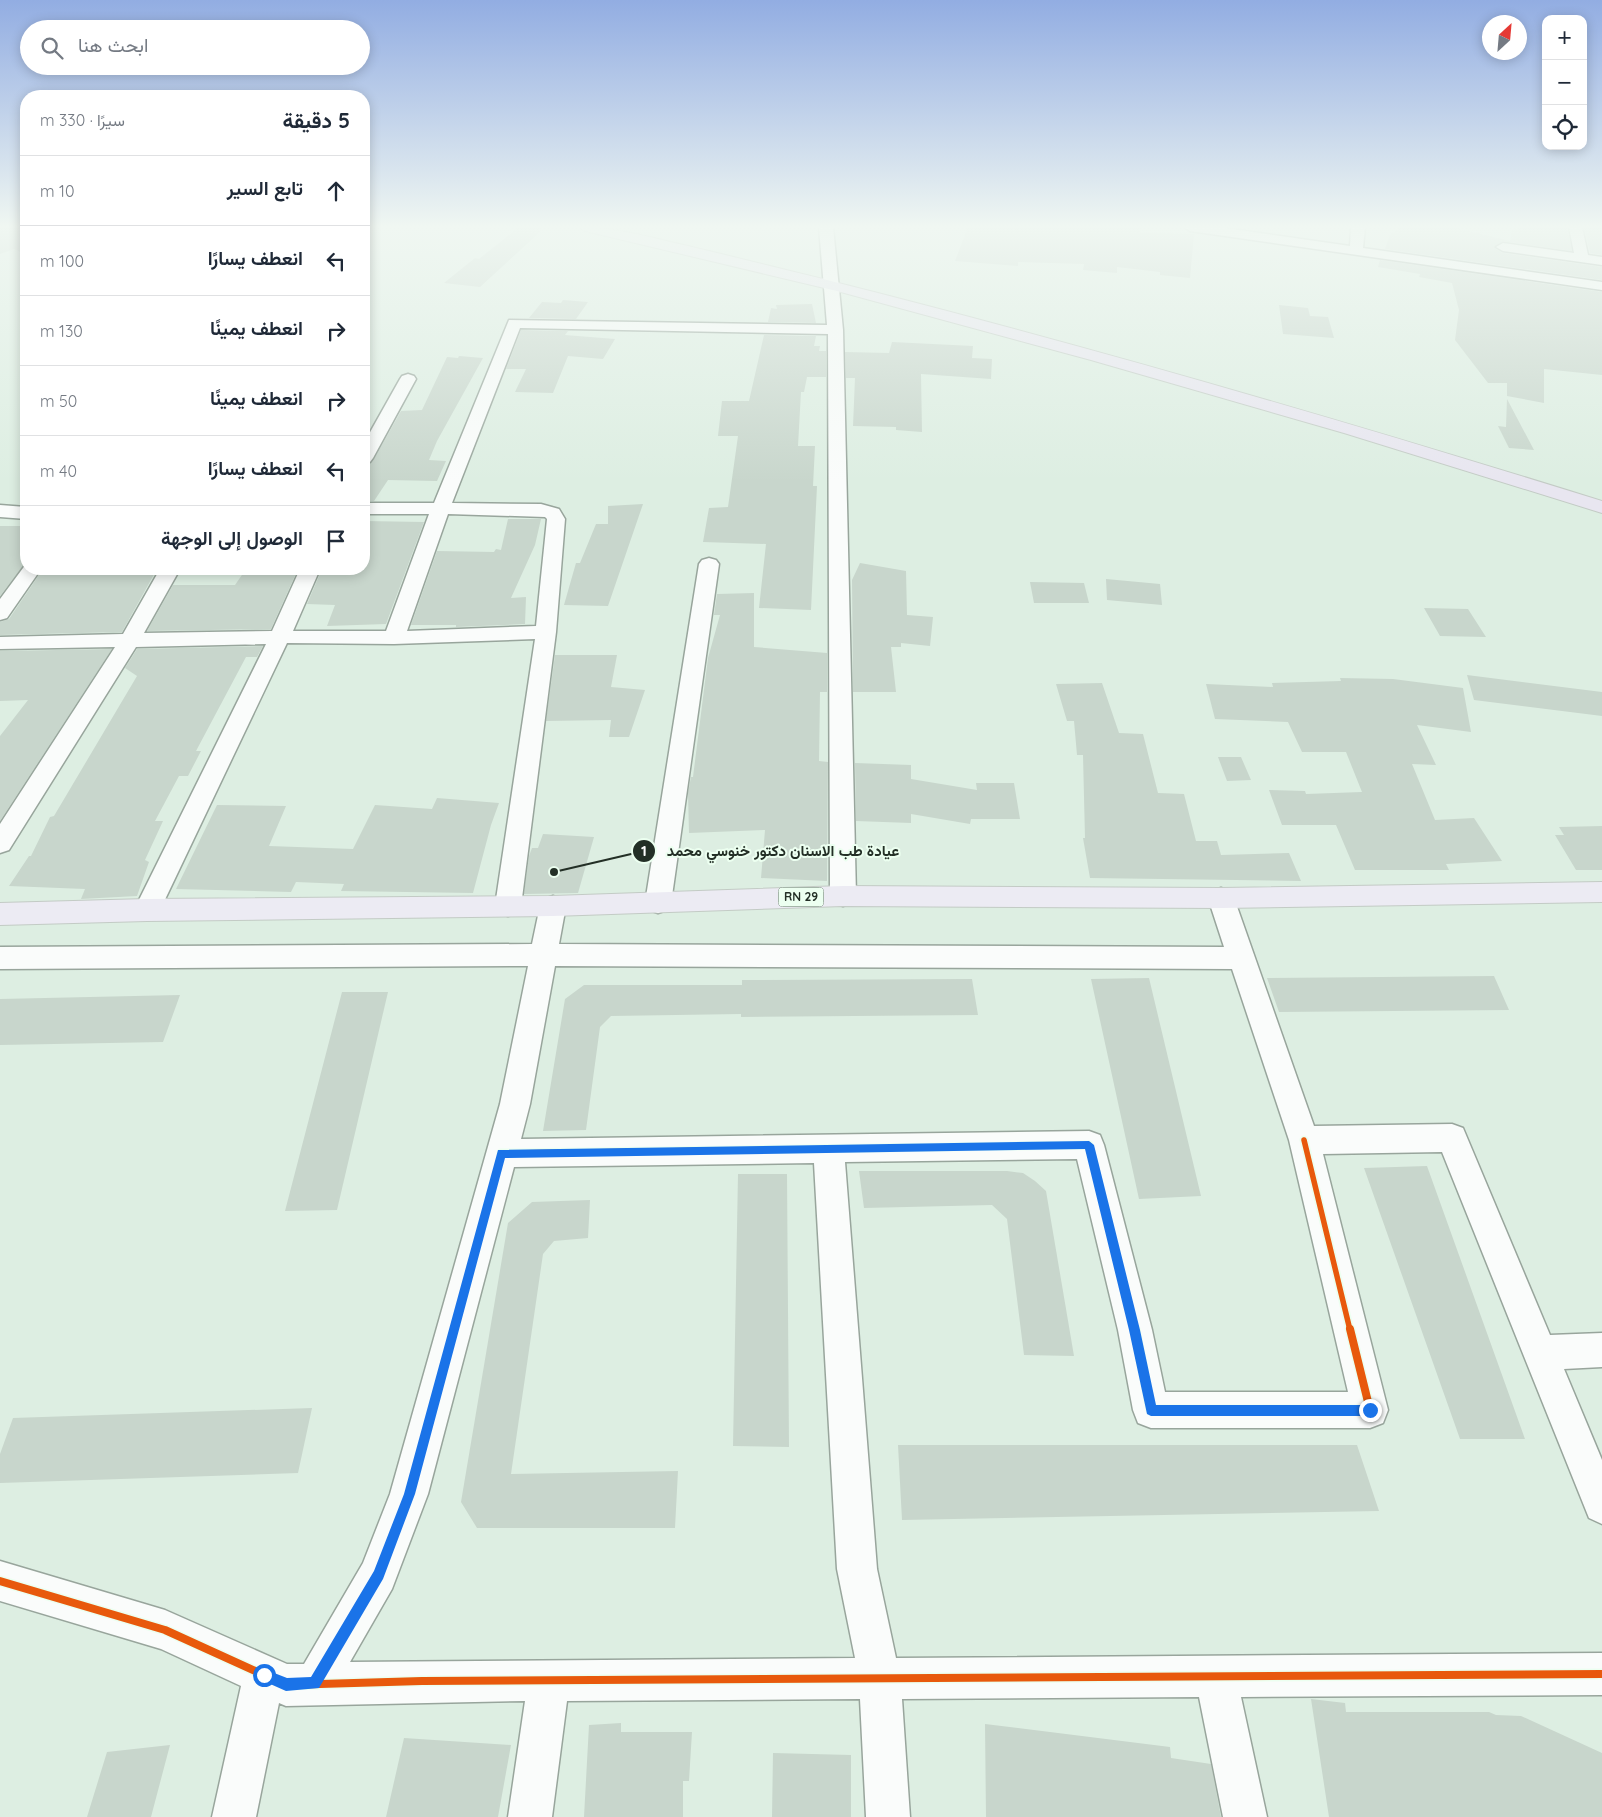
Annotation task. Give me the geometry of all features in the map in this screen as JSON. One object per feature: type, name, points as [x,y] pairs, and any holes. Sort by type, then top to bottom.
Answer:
[{"type":"highway","points":[[941,312],[1421,450],[1602,507]]},
{"type":"highway","points":[[963,312],[1106,346],[1344,414],[1602,493]]},
{"type":"main road","name":"RN 29","points":[[0,914],[147,910],[552,906],[843,896],[1221,898],[1602,892]]},
{"type":"street","points":[[833,312],[843,896]]},
{"type":"street","points":[[394,638],[441,508],[514,323],[834,330]]},
{"type":"street","points":[[370,447],[408,379]]},
{"type":"street","points":[[370,508],[540,510],[552,513],[556,519],[546,632],[508,906]]},
{"type":"street","points":[[0,512],[20,513]]},
{"type":"street","points":[[658,903],[709,564]]},
{"type":"street","points":[[0,614],[27,575]]},
{"type":"street","points":[[0,844],[130,640],[167,575]]},
{"type":"street","points":[[147,910],[280,637],[307,575]]},
{"type":"street","points":[[0,643],[280,637],[394,638],[546,632]]},
{"type":"street","points":[[501,1153],[1089,1145],[1135,1330],[1151,1410],[1370,1410],[1304,1140],[1221,898]]},
{"type":"street","points":[[314,1684],[378,1574],[410,1494],[515,1104],[552,906]]},
{"type":"street","points":[[0,958],[543,955],[1242,958]]},
{"type":"street","points":[[1304,1140],[1452,1138],[1602,1505]]},
{"type":"street","points":[[828,1149],[857,1569],[880,1678],[888,1817]]},
{"type":"street","points":[[1539,1353],[1602,1350]]},
{"type":"street","points":[[0,1581],[165,1630],[286,1685],[549,1680],[1602,1674]]},
{"type":"street","points":[[234,1817],[264,1675]]},
{"type":"street","points":[[1216,1677],[1245,1817]]},
{"type":"street","points":[[530,1817],[549,1680]]},
{"type":"building","points":[[534,312],[581,312],[576,319],[529,318]]},
{"type":"building","points":[[770,312],[814,312],[816,323],[768,322]]},
{"type":"building","points":[[1280,312],[1309,312],[1310,316],[1328,317],[1334,338],[1283,334]]},
{"type":"building","points":[[1459,312],[1602,312],[1602,375],[1544,369],[1544,403],[1507,396],[1507,383],[1488,383],[1455,340]]},
{"type":"building","points":[[521,330],[568,331],[565,335],[615,339],[603,359],[568,356],[553,393],[515,392],[526,369],[506,369]]},
{"type":"building","points":[[764,335],[816,336],[814,346],[820,346],[819,351],[826,351],[826,377],[807,377],[804,392],[801,392],[798,446],[815,446],[813,486],[817,486],[811,610],[759,608],[766,544],[703,542],[709,508],[728,507],[738,436],[718,436],[722,401],[749,401]]},
{"type":"building","points":[[892,342],[973,346],[972,358],[992,359],[991,379],[921,374],[922,432],[896,430],[896,427],[853,426],[855,378],[846,378],[845,352],[889,353]]},
{"type":"building","points":[[459,356],[483,358],[437,441],[429,460],[446,461],[437,481],[388,480],[374,501],[370,501],[370,464],[401,411],[422,410],[447,357],[458,358]]},
{"type":"building","points":[[1507,399],[1534,450],[1509,448],[1498,426],[1506,427]]},
{"type":"building","points":[[643,504],[608,606],[564,605],[576,563],[580,563],[596,524],[608,524],[608,506]]},
{"type":"building","points":[[508,519],[541,519],[535,545],[511,598],[526,597],[525,624],[456,627],[456,625],[411,625],[437,551],[494,552],[496,549],[501,550]]},
{"type":"building","points":[[370,521],[424,522],[386,624],[327,626],[335,605],[307,604],[319,575],[370,575]]},
{"type":"building","points":[[0,526],[20,526],[20,570],[0,596]]},
{"type":"building","points":[[860,563],[906,571],[907,615],[933,617],[930,646],[901,643],[901,647],[891,647],[896,692],[853,692],[852,580]]},
{"type":"building","points":[[39,575],[154,575],[122,632],[0,635],[0,622],[9,619]]},
{"type":"building","points":[[242,575],[295,575],[271,629],[147,631],[173,585],[235,585]]},
{"type":"building","points":[[1106,579],[1160,584],[1162,605],[1107,600]]},
{"type":"building","points":[[1030,582],[1084,583],[1089,603],[1034,603]]},
{"type":"building","points":[[754,593],[754,647],[827,653],[827,692],[820,692],[819,761],[828,762],[827,881],[761,878],[765,830],[689,833],[688,793],[691,777],[693,777],[708,658],[720,615],[714,615],[717,594]]},
{"type":"building","points":[[1424,608],[1468,609],[1486,637],[1440,636]]},
{"type":"building","points":[[263,646],[257,657],[246,657],[196,751],[201,751],[188,776],[179,776],[155,821],[163,821],[145,860],[149,862],[137,896],[81,899],[85,889],[9,886],[29,856],[31,856],[50,817],[54,816],[137,676],[125,668],[137,649]]},
{"type":"building","points":[[112,649],[0,821],[0,736],[28,700],[0,701],[0,651]]},
{"type":"building","points":[[555,655],[617,655],[611,687],[645,690],[629,737],[609,737],[611,720],[546,721]]},
{"type":"building","points":[[1467,675],[1602,692],[1602,716],[1474,700]]},
{"type":"building","points":[[1340,678],[1393,679],[1463,688],[1471,732],[1417,725],[1436,765],[1412,764],[1435,820],[1474,818],[1502,861],[1446,864],[1449,870],[1355,870],[1336,825],[1282,825],[1269,790],[1305,791],[1306,794],[1362,792],[1346,752],[1302,752],[1288,722],[1215,719],[1206,684],[1273,687],[1272,683],[1341,681]]},
{"type":"building","points":[[1102,683],[1119,733],[1143,734],[1158,793],[1184,794],[1196,841],[1217,841],[1221,855],[1289,853],[1301,881],[1090,878],[1083,838],[1085,838],[1083,755],[1077,755],[1074,721],[1067,721],[1056,684]]},
{"type":"building","points":[[1218,757],[1241,757],[1251,780],[1227,781]]},
{"type":"building","points":[[855,763],[911,765],[911,779],[977,790],[976,783],[1014,783],[1020,819],[971,819],[970,824],[911,814],[911,823],[856,821]]},
{"type":"building","points":[[437,798],[499,803],[491,825],[473,893],[341,891],[344,884],[296,882],[291,892],[176,889],[217,805],[286,806],[269,846],[353,849],[375,805],[432,809]]},
{"type":"building","points":[[1602,826],[1602,870],[1576,870],[1555,835],[1564,835],[1559,827]]},
{"type":"building","points":[[543,834],[594,837],[578,893],[524,894],[529,856],[532,848],[538,848]]},
{"type":"building","points":[[1494,976],[1509,1010],[1279,1012],[1267,978]]},
{"type":"building","points":[[1149,978],[1201,1196],[1139,1199],[1091,979]]},
{"type":"building","points":[[972,979],[978,1015],[741,1017],[741,1014],[611,1016],[600,1027],[586,1130],[543,1131],[565,999],[584,985],[742,985],[742,980]]},
{"type":"building","points":[[342,992],[388,992],[337,1210],[285,1211]]},
{"type":"building","points":[[180,995],[163,1042],[0,1045],[0,999]]},
{"type":"building","points":[[1427,1166],[1525,1439],[1460,1439],[1364,1168]]},
{"type":"building","points":[[859,1171],[1007,1171],[1023,1173],[1035,1181],[1046,1191],[1074,1356],[1024,1355],[1007,1219],[992,1205],[864,1208]]},
{"type":"building","points":[[738,1174],[787,1174],[789,1447],[733,1446]]},
{"type":"building","points":[[590,1200],[588,1238],[554,1241],[543,1254],[511,1474],[678,1471],[675,1528],[477,1528],[461,1502],[508,1223],[532,1202]]},
{"type":"building","points":[[312,1408],[298,1473],[0,1483],[0,1454],[13,1418]]},
{"type":"building","points":[[898,1445],[1357,1445],[1379,1511],[902,1520]]},
{"type":"building","points":[[1311,1699],[1345,1703],[1346,1712],[1489,1712],[1496,1715],[1521,1716],[1602,1753],[1602,1817],[1329,1817]]},
{"type":"building","points":[[621,1723],[621,1732],[692,1732],[689,1781],[683,1781],[683,1817],[584,1817],[589,1725]]},
{"type":"building","points":[[985,1724],[1170,1747],[1171,1758],[1211,1764],[1221,1817],[986,1817]]},
{"type":"building","points":[[404,1738],[511,1745],[498,1817],[386,1817]]},
{"type":"building","points":[[170,1745],[151,1817],[87,1817],[107,1752]]},
{"type":"building","points":[[773,1753],[851,1755],[851,1817],[772,1817]]},
{"type":"cycle path","points":[[501,1153],[1089,1145],[1135,1330],[1151,1410],[1370,1410],[1304,1140]]},
{"type":"cycle path","points":[[0,1581],[165,1630],[286,1685],[422,1681],[1602,1674]]},
{"type":"place","name":"عيادة طب الاسنان دكتور خنوسي محمد","points":[[554,872]]},
{"type":"route","points":[[264,1675],[286,1685],[314,1684],[378,1574],[410,1494],[501,1153],[1089,1145],[1135,1330],[1151,1410],[1370,1410]]}]
